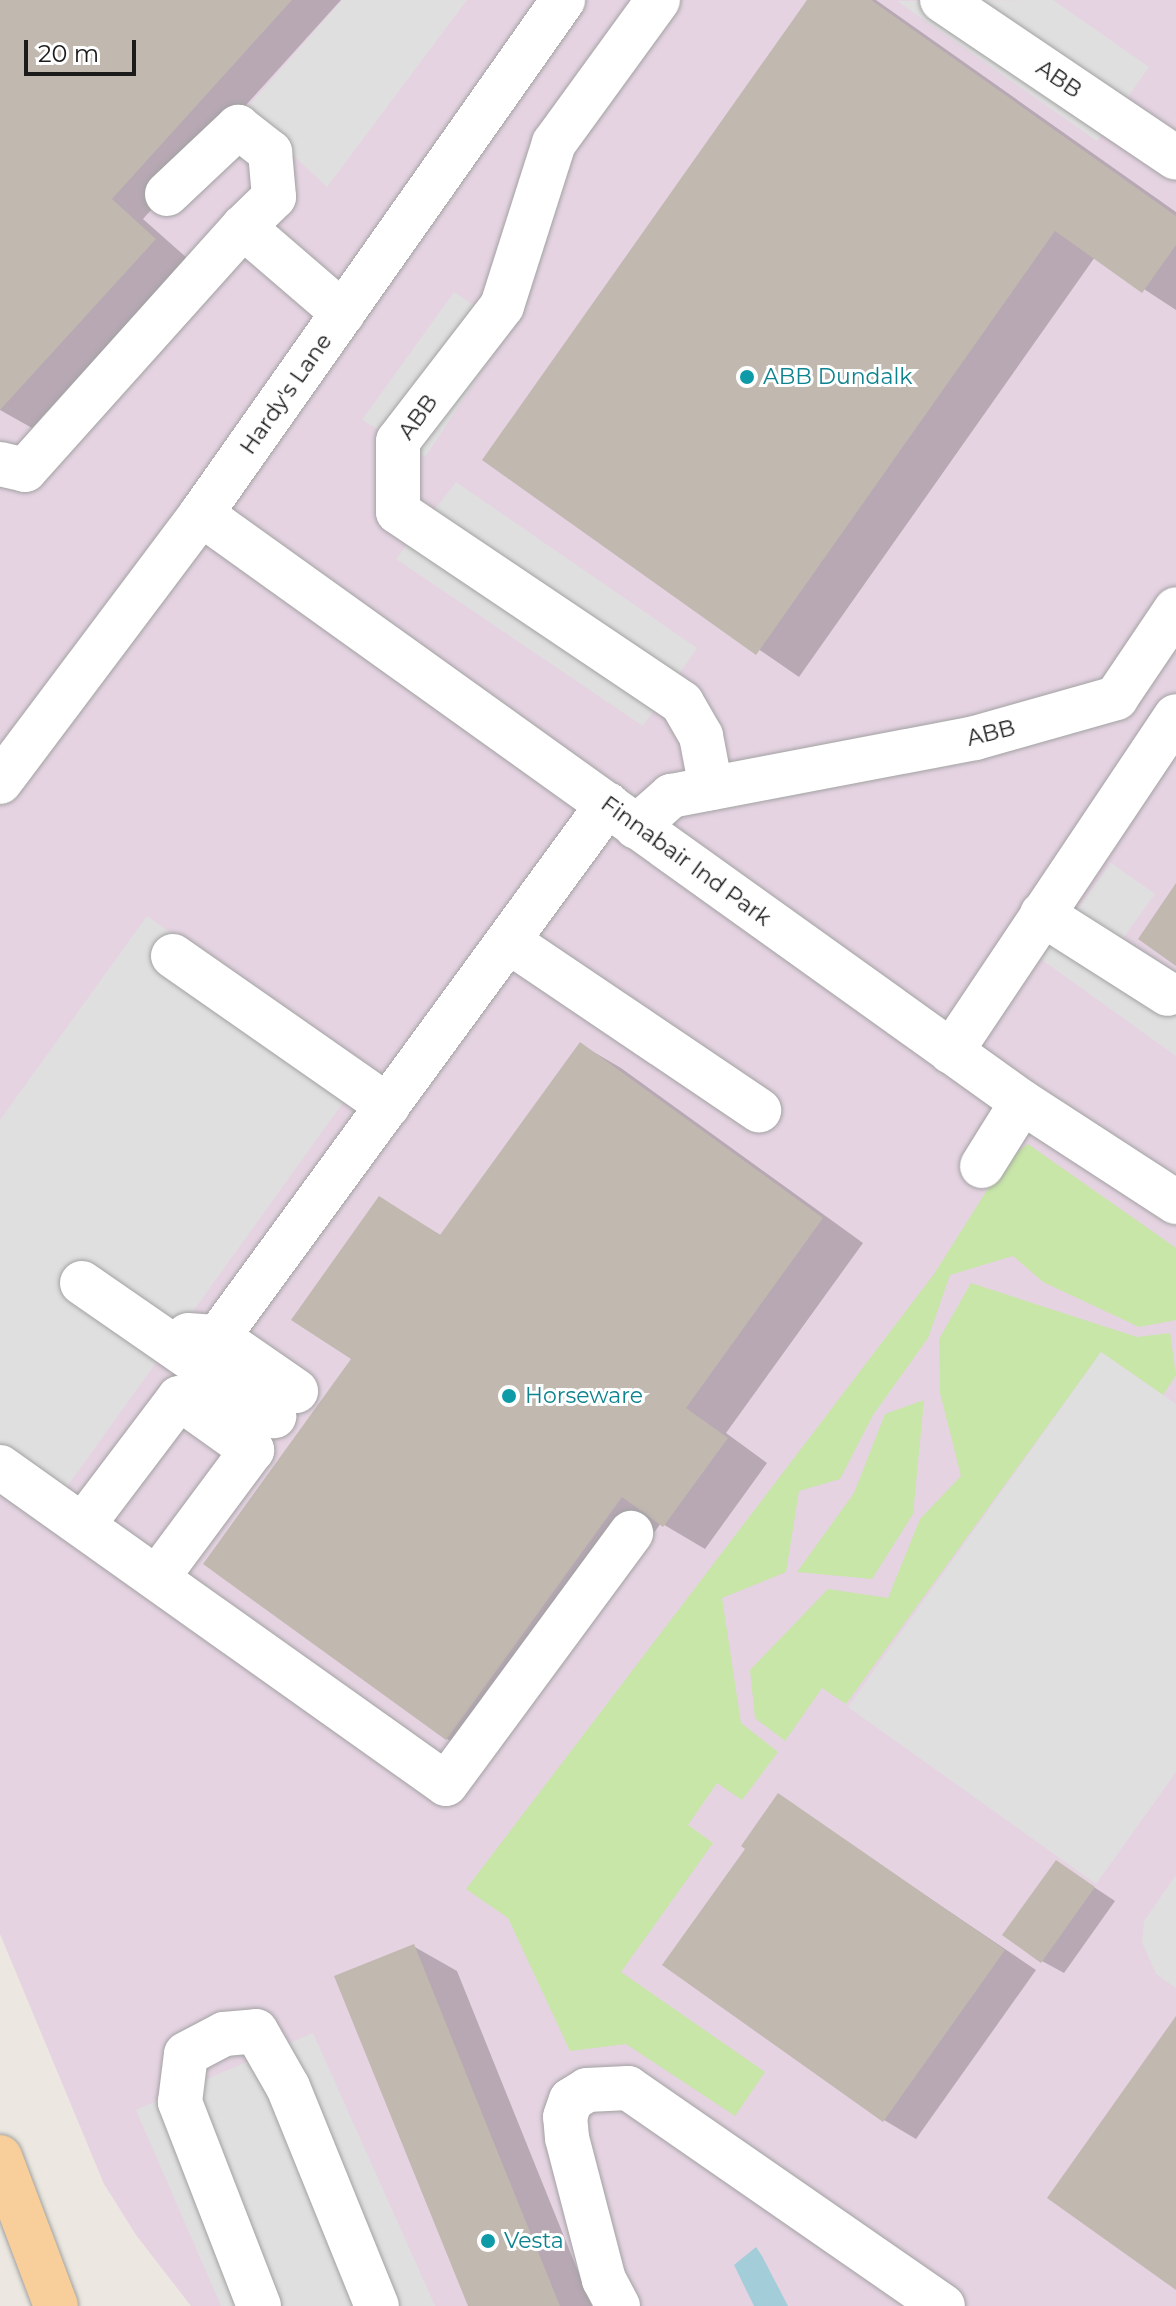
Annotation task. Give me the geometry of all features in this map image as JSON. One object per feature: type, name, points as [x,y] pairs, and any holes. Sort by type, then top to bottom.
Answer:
[{"type":"main road","points":[[0,2157],[56,2306]]},
{"type":"street","name":"Hardy's Lane","points":[[0,782],[201,514],[563,0]]},
{"type":"street","name":"ABB","points":[[658,0],[554,143],[502,306],[398,441],[398,512],[682,703],[701,736],[711,788]]},
{"type":"street","name":"ABB","points":[[942,0],[1176,158]]},
{"type":"street","points":[[0,464],[25,470],[243,227],[274,197],[280,140],[238,127],[167,194]]},
{"type":"street","points":[[243,227],[343,313]]},
{"type":"street","name":"Finnabair Ind Park","points":[[201,514],[951,1052],[1176,1202]]},
{"type":"street","name":"ABB","points":[[218,1337],[508,941],[622,816],[671,796],[975,738],[1116,698],[1176,609]]},
{"type":"street","points":[[951,1052],[1176,716]]},
{"type":"street","points":[[1042,914],[1168,994]]},
{"type":"street","points":[[508,941],[759,1110]]},
{"type":"street","points":[[173,956],[388,1106]]},
{"type":"street","points":[[982,1166],[1022,1102]]},
{"type":"street","points":[[82,1283],[154,1333],[285,1403],[218,1337],[154,1333]]},
{"type":"street","points":[[83,1525],[179,1398],[252,1450],[157,1578]]},
{"type":"street","points":[[0,1467],[446,1784],[631,1533]]},
{"type":"street","points":[[259,2306],[180,2102],[186,2054],[224,2034],[256,2031],[288,2087],[377,2306]]},
{"type":"street","points":[[618,2306],[604,2280],[565,2117],[571,2100],[587,2090],[628,2088],[943,2306]]},
{"type":"shaded area","points":[[0,0],[1176,0],[1176,2306],[191,2306],[136,2235],[104,2184],[0,1934]]},
{"type":"shaded area","points":[[342,0],[467,0],[327,187],[245,110]]},
{"type":"shaded area","points":[[1053,0],[1149,67],[1097,141],[897,1]]},
{"type":"shaded area","points":[[454,292],[510,329],[425,457],[362,420]]},
{"type":"shaded area","points":[[456,482],[697,648],[643,726],[396,559]]},
{"type":"shaded area","points":[[1111,863],[1155,894],[1123,938],[1176,976],[1176,1056],[1041,959]]},
{"type":"shaded area","points":[[147,916],[365,1072],[48,1513],[0,1478],[0,1120]]},
{"type":"shaded area","points":[[1101,1352],[1176,1404],[1176,1772],[1096,1884],[848,1707]]},
{"type":"shaded area","points":[[1176,1875],[1176,1988],[1156,1974],[1142,1942],[1144,1921]]},
{"type":"shaded area","points":[[313,2033],[435,2306],[221,2306],[136,2110]]},
{"type":"green space","points":[[1028,1144],[1176,1248],[1176,1320],[1139,1327],[1043,1282],[1013,1256],[950,1275],[928,1338],[873,1415],[840,1479],[799,1491],[786,1572],[722,1598],[741,1723],[778,1752],[742,1800],[717,1783],[688,1825],[713,1843],[621,1972],[765,2072],[735,2116],[626,2044],[570,2051],[508,1918],[466,1889],[934,1274],[1006,1160]]},
{"type":"green space","points":[[971,1283],[1137,1337],[1170,1333],[1176,1375],[1163,1395],[1101,1352],[846,1704],[822,1688],[785,1741],[755,1718],[750,1670],[828,1589],[888,1598],[920,1519],[961,1476],[940,1393],[939,1339]]},
{"type":"green space","points":[[924,1400],[913,1514],[872,1579],[797,1572],[854,1493],[885,1414]]},
{"type":"water","points":[[756,2247],[788,2306],[754,2306],[734,2265]]},
{"type":"building","points":[[0,0],[292,0],[112,199],[156,239],[0,410]]},
{"type":"building","name":"ABB Dundalk","points":[[807,0],[871,0],[1176,216],[1176,245],[1142,293],[1055,231],[756,655],[482,460]]},
{"type":"building","points":[[1176,883],[1176,966],[1138,939]]},
{"type":"building","name":"Horseware","points":[[580,1042],[823,1218],[686,1408],[728,1438],[663,1527],[622,1497],[446,1740],[203,1564],[351,1359],[291,1320],[379,1196],[440,1235]]},
{"type":"building","points":[[778,1793],[1005,1950],[883,2122],[662,1965],[745,1849],[741,1846]]},
{"type":"building","points":[[1056,1860],[1095,1887],[1041,1963],[1002,1935]]},
{"type":"building","points":[[414,1944],[560,2306],[468,2306],[334,1976]]},
{"type":"building","points":[[1176,2016],[1176,2290],[1047,2198]]},
{"type":"place","name":"ABB Dundalk","points":[[747,377]]},
{"type":"place","name":"Horseware","points":[[509,1396]]},
{"type":"place","name":"Vesta","points":[[488,2241]]}]
